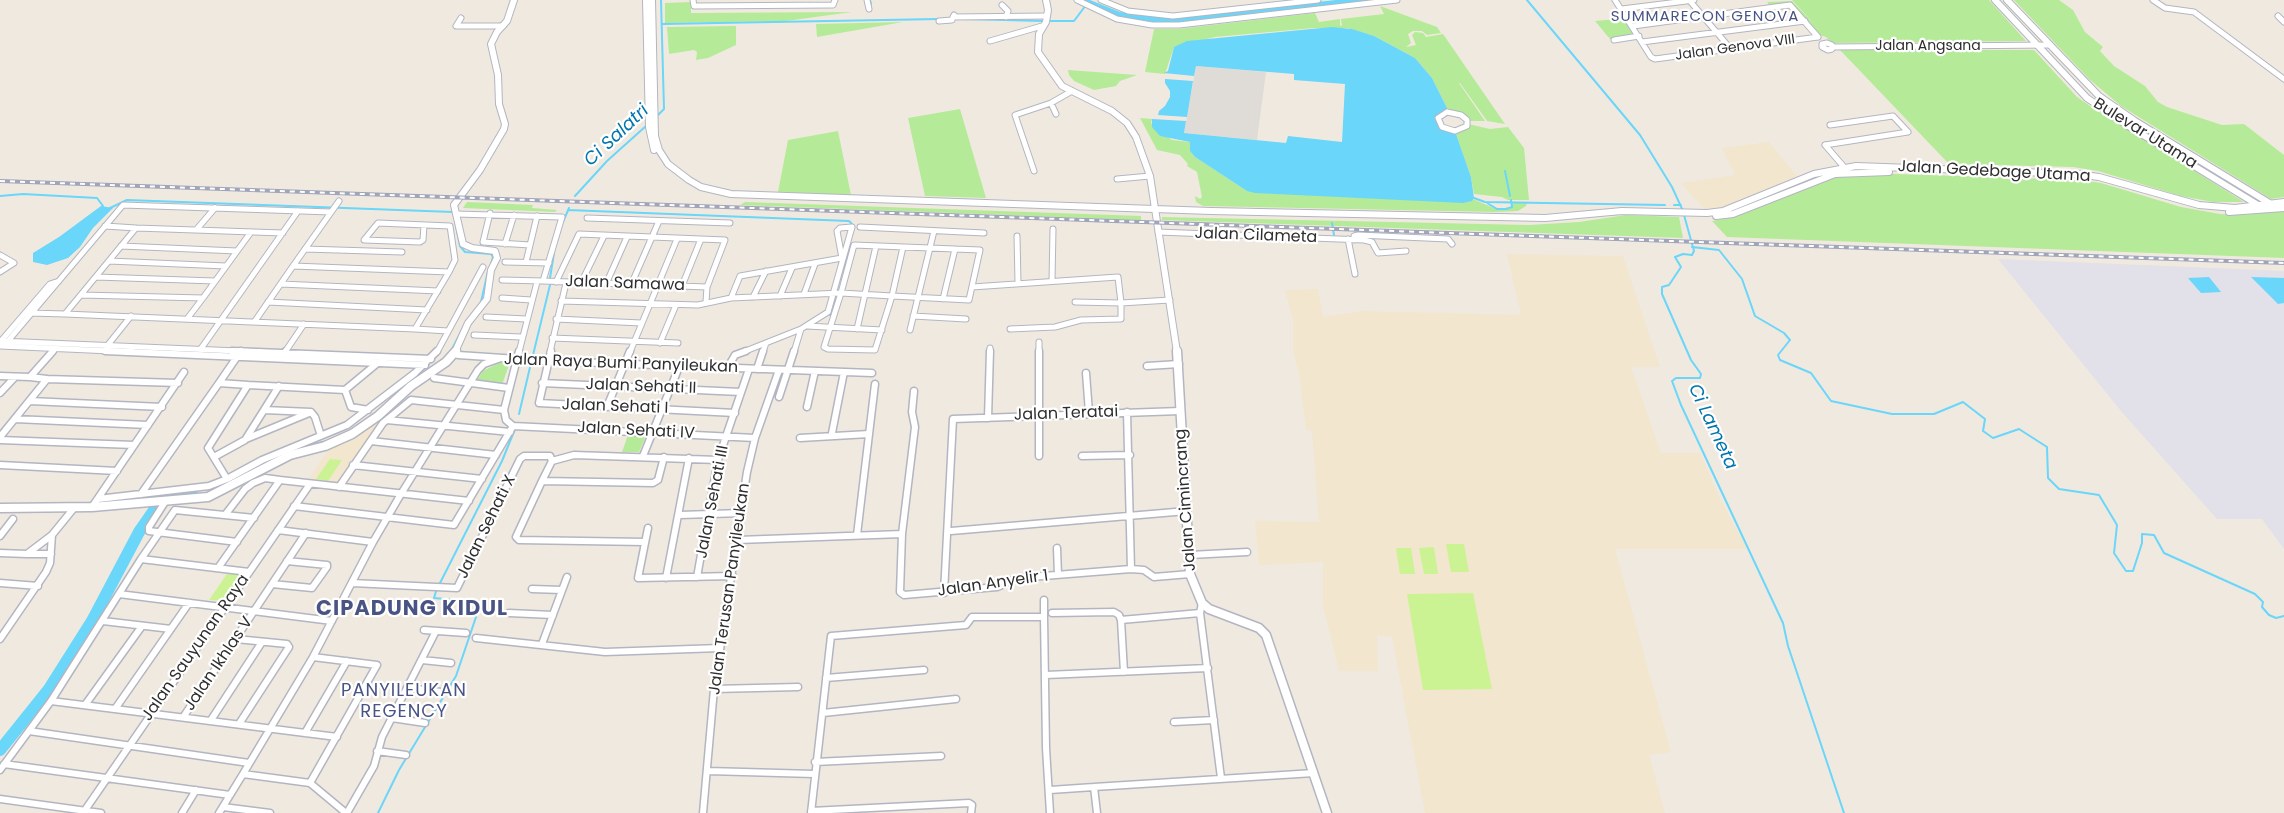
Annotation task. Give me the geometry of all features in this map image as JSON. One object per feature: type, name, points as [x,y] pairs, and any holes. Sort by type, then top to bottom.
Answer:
[{"type":"street","points":[[415,329],[455,260],[455,202],[474,179],[504,128],[505,124],[499,104],[498,75],[491,44],[510,15],[514,0]]},
{"type":"street","points":[[646,0],[652,120]]},
{"type":"street","points":[[652,0],[652,120]]},
{"type":"street","points":[[693,0],[694,6],[833,5],[835,0]]},
{"type":"street","points":[[716,0],[716,6]]},
{"type":"street","points":[[739,0],[740,6]]},
{"type":"street","points":[[762,0],[762,6]]},
{"type":"street","points":[[786,0],[787,6]]},
{"type":"street","points":[[867,0],[869,9]]},
{"type":"street","name":"Jalan Cimincrang","points":[[1046,0],[1046,20],[1037,49],[1058,82],[1112,111],[1127,123],[1142,152],[1150,176],[1179,364],[1190,574],[1202,604]]},
{"type":"street","points":[[1077,0],[1090,8],[1130,22],[1179,25],[1345,4],[1397,0]]},
{"type":"street","points":[[1100,0],[1128,11],[1157,16],[1190,15],[1285,2],[1318,0]]},
{"type":"street","points":[[1615,0],[1642,42],[1804,21]]},
{"type":"street","points":[[1689,0],[1730,48]]},
{"type":"street","points":[[1622,9],[1694,0]]},
{"type":"street","points":[[1762,0],[1768,7]]},
{"type":"street","name":"Bulevar Utama","points":[[1995,0],[2087,98],[2125,124],[2266,210]]},
{"type":"street","name":"Bulevar Utama","points":[[2007,0],[2099,96],[2135,121],[2271,204],[2281,208]]},
{"type":"street","points":[[2152,0],[2165,8],[2194,12],[2284,79]]},
{"type":"street","points":[[1002,5],[1008,11],[1006,17]]},
{"type":"street","points":[[1633,26],[1790,5],[1822,41]]},
{"type":"street","points":[[2284,15],[2278,16],[2284,22]]},
{"type":"street","points":[[939,21],[953,18],[1006,17],[1046,20]]},
{"type":"street","points":[[461,18],[456,26],[503,26]]},
{"type":"street","points":[[990,41],[1046,20]]},
{"type":"street","points":[[1614,40],[1639,36]]},
{"type":"street","name":"Jalan Angsana","points":[[1822,41],[2050,45]]},
{"type":"street","name":"Jalan Genova VIII","points":[[1642,42],[1652,58],[1730,48],[1822,41]]},
{"type":"street","points":[[1034,171],[1016,115],[1051,103],[1072,91]]},
{"type":"street","points":[[1051,103],[1056,114]]},
{"type":"street","points":[[1446,112],[1461,115],[1468,122],[1464,129],[1455,131],[1446,129],[1439,124],[1438,118],[1446,112]]},
{"type":"street","points":[[1830,126],[1893,116],[1908,132],[1825,145],[1844,166]]},
{"type":"street","name":"Jalan Gedebage Utama","points":[[652,120],[654,151],[663,165],[698,190],[731,197],[1457,220],[1560,218],[1622,211],[1724,213],[1835,174],[1899,170]]},
{"type":"street","points":[[2125,124],[2135,121]]},
{"type":"street","name":"Jalan Gedebage Utama","points":[[1759,200],[1814,174],[1844,166],[1899,170],[2099,177],[2199,205],[2235,208],[2284,202]]},
{"type":"street","points":[[1117,179],[1150,176]]},
{"type":"street","name":"Jalan Gedebage Utama","points":[[2078,176],[2199,209],[2241,212],[2281,208]]},
{"type":"street","points":[[2,342],[59,281],[124,205],[298,211],[335,207],[255,321]]},
{"type":"street","points":[[196,230],[215,208]]},
{"type":"street","points":[[196,355],[298,211]]},
{"type":"street","points":[[294,506],[454,525],[510,432],[516,426],[506,420],[504,410],[531,300],[549,263],[561,217],[490,213],[456,214]]},
{"type":"street","points":[[490,213],[482,240],[485,243],[530,245]]},
{"type":"street","points":[[505,244],[514,215]]},
{"type":"street","points":[[526,262],[538,216]]},
{"type":"street","points":[[587,218],[730,223]]},
{"type":"street","points":[[631,284],[659,221]]},
{"type":"street","points":[[424,225],[423,240],[420,242],[364,240],[375,224],[455,224]]},
{"type":"street","points":[[0,508],[74,508],[208,498],[290,454],[325,446],[343,439],[378,416],[406,390],[446,362],[456,351],[468,323],[487,299],[491,270],[497,258],[495,251],[472,248],[463,244],[455,224]]},
{"type":"street","points":[[105,226],[283,233]]},
{"type":"street","points":[[842,258],[838,231],[840,228],[852,227],[842,258],[837,294],[824,347],[828,349],[875,350],[892,296],[903,247]]},
{"type":"street","points":[[860,227],[984,233]]},
{"type":"street","points":[[65,314],[136,228]]},
{"type":"street","points":[[1052,281],[1053,229]]},
{"type":"street","name":"Jalan Cilameta","points":[[1157,229],[1351,240]]},
{"type":"street","points":[[910,330],[934,231]]},
{"type":"street","points":[[187,319],[252,232]]},
{"type":"street","points":[[555,282],[579,234],[725,240],[707,287],[706,302]]},
{"type":"street","points":[[581,283],[604,236]]},
{"type":"street","points":[[1017,236],[1018,283]]},
{"type":"street","points":[[1355,274],[1351,240],[1354,236],[1448,239],[1452,244]]},
{"type":"street","points":[[606,284],[627,237]]},
{"type":"street","points":[[607,407],[676,239]]},
{"type":"street","points":[[682,286],[701,239]]},
{"type":"street","points":[[1351,240],[1372,242],[1378,252],[1406,251]]},
{"type":"street","points":[[728,367],[735,355],[800,329],[830,310],[854,245],[980,250],[972,287],[1118,277],[1122,303],[1121,319],[1081,320],[1055,327],[1010,329]]},
{"type":"street","points":[[122,246],[237,251]]},
{"type":"street","points":[[857,329],[876,246]]},
{"type":"street","points":[[305,249],[402,252]]},
{"type":"street","points":[[944,299],[955,249]]},
{"type":"street","points":[[0,255],[14,263],[0,272]]},
{"type":"street","points":[[731,298],[740,276],[842,258]]},
{"type":"street","points":[[109,261],[226,266]]},
{"type":"street","points":[[505,262],[549,263]]},
{"type":"street","points":[[804,294],[815,264]]},
{"type":"street","points":[[292,266],[449,272]]},
{"type":"street","points":[[98,499],[208,486],[354,420],[431,359],[483,267]]},
{"type":"street","points":[[780,296],[792,268]]},
{"type":"street","points":[[753,297],[766,271]]},
{"type":"street","points":[[96,278],[215,281]]},
{"type":"street","name":"Jalan Samawa","points":[[502,280],[707,287]]},
{"type":"street","name":"Jalan Sehati I","points":[[566,283],[556,319],[539,403],[735,413]]},
{"type":"street","points":[[281,284],[438,291]]},
{"type":"street","name":"Jalan Samawa","points":[[561,300],[698,305],[731,298],[837,294],[969,300],[972,287]]},
{"type":"street","points":[[81,295],[203,298]]},
{"type":"street","points":[[502,298],[531,300]]},
{"type":"street","points":[[1075,302],[1122,303],[1170,300]]},
{"type":"street","points":[[268,302],[427,310]]},
{"type":"street","points":[[662,343],[676,305]]},
{"type":"street","points":[[28,313],[255,321],[448,331]]},
{"type":"street","points":[[105,347],[131,316]]},
{"type":"street","points":[[913,316],[966,319]]},
{"type":"street","points":[[486,317],[526,319]]},
{"type":"street","points":[[556,319],[641,322]]},
{"type":"street","points":[[283,355],[304,324]]},
{"type":"street","points":[[806,326],[882,330]]},
{"type":"street","points":[[779,397],[783,370],[800,329]]},
{"type":"street","points":[[474,335],[521,337]]},
{"type":"street","points":[[552,338],[678,343]]},
{"type":"street","points":[[2,342],[57,346],[200,349],[239,354]]},
{"type":"street","points":[[2,342],[57,346]]},
{"type":"street","points":[[1039,342],[1039,456]]},
{"type":"street","points":[[757,369],[766,343]]},
{"type":"street","points":[[30,377],[57,346]]},
{"type":"street","points":[[105,347],[196,355],[239,354],[431,359]]},
{"type":"street","points":[[988,418],[990,348]]},
{"type":"street","points":[[141,494],[239,354]]},
{"type":"street","points":[[458,355],[501,358]]},
{"type":"street","points":[[478,370],[486,357]]},
{"type":"street","name":"Jalan Raya Bumi Panyileukan","points":[[221,810],[313,657],[373,542],[415,470],[431,448],[469,383],[484,364],[501,358],[679,367],[728,367],[872,373]]},
{"type":"street","points":[[219,383],[345,390],[382,359],[425,365]]},
{"type":"street","points":[[1147,366],[1179,364]]},
{"type":"street","points":[[643,456],[679,367]]},
{"type":"street","name":"Jalan Sehati III","points":[[697,578],[710,515],[718,460],[749,369]]},
{"type":"street","name":"Jalan Terusan Panyileukan","points":[[703,813],[714,689],[753,437],[783,370]]},
{"type":"street","points":[[807,407],[815,371]]},
{"type":"street","points":[[92,507],[162,407],[184,372]]},
{"type":"street","points":[[832,433],[844,372]]},
{"type":"street","points":[[1086,373],[1088,413]]},
{"type":"street","points":[[0,376],[178,383]]},
{"type":"street","points":[[0,393],[15,377]]},
{"type":"street","points":[[434,378],[509,388]]},
{"type":"street","points":[[0,438],[47,379]]},
{"type":"street","name":"Jalan Sehati II","points":[[542,383],[670,387],[741,392]]},
{"type":"street","points":[[857,535],[875,384]]},
{"type":"street","points":[[227,479],[209,446],[248,385]]},
{"type":"street","points":[[246,440],[279,386]]},
{"type":"street","points":[[345,390],[352,407],[354,420]]},
{"type":"street","points":[[738,540],[902,534],[915,428],[912,412],[914,391]]},
{"type":"street","points":[[339,487],[387,420],[411,400],[504,410]]},
{"type":"street","points":[[30,401],[162,407]]},
{"type":"street","points":[[352,407],[368,410]]},
{"type":"street","points":[[264,410],[311,412],[315,417],[321,436]]},
{"type":"street","name":"Jalan Teratai","points":[[944,593],[953,419],[1180,411]]},
{"type":"street","points":[[214,457],[246,440],[311,412]]},
{"type":"street","points":[[1127,412],[1130,455],[1130,569],[1144,570],[1154,576],[1190,574]]},
{"type":"street","points":[[15,420],[148,425]]},
{"type":"street","points":[[387,420],[510,432]]},
{"type":"street","name":"Jalan Sehati IV","points":[[516,426],[753,437]]},
{"type":"street","points":[[800,438],[869,434]]},
{"type":"street","points":[[0,438],[134,445]]},
{"type":"street","points":[[371,441],[496,455]]},
{"type":"street","points":[[645,542],[517,539],[552,460],[585,454],[718,460]]},
{"type":"street","points":[[1082,456],[1130,455]]},
{"type":"street","name":"Jalan Sehati X","points":[[352,583],[457,588],[520,459],[524,456],[550,456],[552,460]]},
{"type":"street","points":[[542,481],[653,483],[658,480],[664,457]]},
{"type":"street","points":[[666,578],[680,516],[689,458]]},
{"type":"street","points":[[0,465],[117,471]]},
{"type":"street","points":[[353,466],[415,470],[482,479]]},
{"type":"street","points":[[225,515],[253,483],[265,478],[469,501]]},
{"type":"street","points":[[218,568],[280,480]]},
{"type":"street","name":"Jalan Sauyunan Raya","points":[[84,812],[129,744],[310,484]]},
{"type":"street","points":[[161,502],[148,529],[158,533],[237,542]]},
{"type":"street","points":[[27,554],[52,536],[74,508]]},
{"type":"street","points":[[2,767],[51,701],[140,559],[176,509],[254,518]]},
{"type":"street","points":[[951,531],[1187,511]]},
{"type":"street","points":[[680,516],[742,514]]},
{"type":"street","points":[[0,536],[13,520]]},
{"type":"street","points":[[648,528],[638,578],[733,576]]},
{"type":"street","points":[[278,530],[373,542]]},
{"type":"street","name":"Jalan Ikhlas V","points":[[184,716],[306,533]]},
{"type":"street","name":"Jalan Anyelir 1","points":[[902,534],[900,592],[904,595],[997,587],[1016,580],[1130,569]]},
{"type":"street","points":[[0,639],[38,586],[50,563],[52,536]]},
{"type":"street","points":[[1057,548],[1058,575]]},
{"type":"street","points":[[1190,555],[1247,552]]},
{"type":"street","points":[[0,553],[51,554]]},
{"type":"street","points":[[140,559],[249,572]]},
{"type":"street","points":[[272,584],[312,588],[327,567],[326,565],[288,561]]},
{"type":"street","points":[[542,644],[567,577]]},
{"type":"street","points":[[0,590],[3,584],[38,586]]},
{"type":"street","points":[[532,589],[562,590]]},
{"type":"street","points":[[119,594],[332,621]]},
{"type":"street","points":[[1044,600],[1046,748],[1050,813]]},
{"type":"street","points":[[115,709],[189,603]]},
{"type":"street","points":[[1222,778],[1200,613],[1202,604],[1209,609],[1259,628],[1266,635],[1327,813]]},
{"type":"street","points":[[1052,614],[1114,612],[1119,615],[1124,672]]},
{"type":"street","points":[[509,613],[553,614]]},
{"type":"street","points":[[1120,620],[1200,613]]},
{"type":"street","points":[[971,813],[972,804],[969,803],[811,812],[814,774],[823,713],[829,639],[834,636],[966,625],[972,617],[1044,617]]},
{"type":"street","points":[[102,621],[171,629]]},
{"type":"street","points":[[85,705],[142,626]]},
{"type":"street","points":[[424,630],[466,633]]},
{"type":"street","points":[[243,774],[310,783],[347,813],[374,766],[377,751],[392,718],[436,631]]},
{"type":"street","points":[[476,638],[605,652],[720,648]]},
{"type":"street","points":[[236,639],[287,644],[289,647],[239,724]]},
{"type":"street","points":[[211,720],[262,642]]},
{"type":"street","points":[[310,783],[377,665],[313,657]]},
{"type":"street","points":[[422,660],[451,663]]},
{"type":"street","points":[[304,733],[346,661]]},
{"type":"street","points":[[1046,675],[1208,668]]},
{"type":"street","points":[[826,678],[924,670]]},
{"type":"street","points":[[714,689],[798,687]]},
{"type":"street","points":[[407,688],[441,692]]},
{"type":"street","points":[[823,713],[956,699]]},
{"type":"street","points":[[51,701],[184,716],[336,737]]},
{"type":"street","points":[[392,718],[425,724]]},
{"type":"street","points":[[1174,722],[1214,720]]},
{"type":"street","points":[[29,731],[129,744],[249,763]]},
{"type":"street","points":[[377,751],[406,755]]},
{"type":"street","points":[[816,762],[941,756]]},
{"type":"street","points":[[2,767],[107,778],[230,795]]},
{"type":"street","points":[[708,771],[814,774]]},
{"type":"street","points":[[1050,790],[1222,778],[1314,774]]},
{"type":"street","points":[[1094,786],[1097,813]]},
{"type":"street","points":[[182,813],[196,790]]},
{"type":"street","points":[[0,799],[101,813]]},
{"type":"street","points":[[221,810],[270,813]]},
{"type":"shaded area","points":[[1196,66],[1266,72],[1257,140],[1184,133]]},
{"type":"shaded area","points":[[1769,142],[1797,176],[1746,199],[1718,209],[1705,210],[1681,183],[1735,175],[1722,148]]},
{"type":"shaded area","points":[[1507,254],[1623,256],[1660,367],[1631,367],[1661,453],[1700,453],[1721,501],[1747,549],[1615,549],[1671,752],[1649,755],[1665,813],[1425,813],[1392,637],[1377,635],[1378,671],[1339,671],[1323,606],[1323,562],[1259,565],[1255,521],[1319,522],[1312,431],[1306,430],[1299,373],[1293,352],[1293,320],[1285,290],[1318,289],[1323,317],[1363,311],[1521,315]]},
{"type":"shaded area","points":[[1998,259],[2284,271],[2284,549],[2262,519],[2217,519],[2121,411]]},
{"type":"shaded area","points":[[375,424],[379,424],[339,484],[307,481],[328,450],[353,439]]},
{"type":"green space","points":[[1792,0],[1989,0],[2026,41],[1832,43],[1826,37],[1820,35],[1790,4],[1770,6],[1767,2],[1792,1],[1821,31]]},
{"type":"green space","points":[[2014,0],[2059,0],[2073,10],[2085,32],[2103,47],[2100,51],[2114,66],[2145,86],[2158,102],[2167,107],[2222,125],[2244,124],[2284,155],[2284,197],[2271,199],[2121,106],[2089,79]]},
{"type":"green space","points":[[691,2],[691,13],[852,12],[786,21],[665,23],[665,3]]},
{"type":"green space","points":[[1380,6],[1437,27],[1441,33],[1427,35],[1422,31],[1413,31],[1408,34],[1411,43],[1406,47],[1416,45],[1412,35],[1415,32],[1423,33],[1426,37],[1443,34],[1505,124],[1487,121],[1460,83],[1485,121],[1467,121],[1449,112],[1432,78],[1415,58],[1374,36],[1347,28],[1314,28],[1215,37],[1174,47],[1165,74],[1145,72],[1154,29],[1178,29],[1315,13],[1319,22],[1340,19],[1340,25],[1342,26],[1341,19],[1384,14]]},
{"type":"green space","points":[[1627,18],[1637,35],[1610,39],[1595,21]]},
{"type":"green space","points":[[903,22],[817,37],[816,24]]},
{"type":"green space","points":[[736,26],[736,45],[708,58],[696,60],[697,52],[694,50],[669,54],[667,27]]},
{"type":"green space","points":[[1840,50],[2034,50],[2077,97],[2244,202],[2213,202],[2181,196],[2098,171],[2073,167],[1949,164]]},
{"type":"green space","points":[[1068,70],[1137,75],[1120,81],[1116,86],[1094,90],[1074,81],[1069,75]]},
{"type":"green space","points":[[960,109],[986,198],[925,196],[908,118]]},
{"type":"green space","points":[[1140,118],[1152,119],[1151,123],[1172,140],[1190,142],[1190,151],[1195,157],[1247,191],[1471,201],[1473,199],[1496,209],[1512,207],[1512,203],[1527,203],[1526,206],[1518,211],[1495,212],[1203,206],[1196,202],[1195,196],[1200,199],[1202,197],[1197,172],[1187,166],[1188,164],[1180,155],[1157,150]]},
{"type":"green space","points":[[1468,124],[1490,129],[1508,127],[1524,148],[1529,200],[1508,200],[1502,197],[1474,194],[1471,177],[1455,131]]},
{"type":"green space","points":[[838,131],[851,195],[778,192],[788,140]]},
{"type":"green space","points":[[1867,173],[2081,180],[2101,183],[2181,207],[2220,214],[2243,215],[2284,210],[2284,258],[1727,237],[1712,221],[1734,216],[1836,176]]},
{"type":"green space","points":[[467,202],[533,205],[532,208],[557,210],[555,212],[463,208]]},
{"type":"green space","points":[[745,202],[1141,216],[1141,220],[740,205]]},
{"type":"green space","points":[[1626,215],[1679,217],[1683,238],[1162,220],[1162,217],[1529,225],[1579,222]]},
{"type":"green space","points":[[503,361],[510,362],[502,385],[476,382],[483,371]]},
{"type":"green space","points":[[629,432],[647,433],[639,452],[622,452]]},
{"type":"green space","points":[[330,459],[342,460],[328,481],[316,479]]},
{"type":"green space","points":[[1446,544],[1464,544],[1469,572],[1451,572]]},
{"type":"green space","points":[[1434,547],[1438,574],[1424,574],[1419,548]]},
{"type":"green space","points":[[1396,548],[1411,548],[1415,574],[1400,574]]},
{"type":"green space","points":[[229,571],[245,573],[225,601],[209,600]]},
{"type":"green space","points":[[1473,593],[1492,689],[1423,690],[1407,594]]},
{"type":"water","points":[[1079,0],[1090,0],[1120,12],[1168,18],[1336,0],[1386,0],[1178,24],[1153,23],[1122,18],[1102,12]]},
{"type":"water","points":[[1332,27],[1352,29],[1374,36],[1415,58],[1432,78],[1449,112],[1438,122],[1455,131],[1471,177],[1474,198],[1472,201],[1463,203],[1255,193],[1247,191],[1195,157],[1190,151],[1190,142],[1160,136],[1152,127],[1152,119],[1186,121],[1184,133],[1286,143],[1288,136],[1342,142],[1345,84],[1294,80],[1294,74],[1196,66],[1194,76],[1164,73],[1168,71],[1174,47],[1187,41]]},
{"type":"water","points":[[1165,79],[1193,81],[1187,117],[1158,115],[1170,97],[1170,91],[1165,83]]},
{"type":"water","points":[[101,206],[113,208],[93,228],[80,247],[68,258],[47,265],[33,262],[33,253],[59,237]]},
{"type":"water","points":[[2209,277],[2221,292],[2201,293],[2188,278]]},
{"type":"water","points":[[2251,277],[2284,278],[2284,303],[2278,304]]},
{"type":"waterway","name":"Ci Salatri","points":[[657,116],[664,109],[661,0]]},
{"type":"waterway","points":[[870,0],[871,4]]},
{"type":"waterway","name":"Ci Lameta","points":[[1527,0],[1640,135],[1672,187],[1680,205]]},
{"type":"waterway","points":[[1049,21],[1074,21],[1086,5]]},
{"type":"waterway","points":[[662,24],[939,19]]},
{"type":"waterway","points":[[964,19],[1044,21]]},
{"type":"waterway","name":"Ci Salatri","points":[[575,196],[607,161],[646,126]]},
{"type":"waterway","points":[[1505,171],[1510,196]]},
{"type":"waterway","points":[[0,196],[23,194],[97,198],[103,206],[102,208]]},
{"type":"waterway","points":[[1474,198],[1485,202],[1511,202]]},
{"type":"waterway","points":[[110,208],[127,200],[453,212]]},
{"type":"waterway","points":[[1487,203],[1497,209],[1506,209],[1512,207],[1511,202]]},
{"type":"waterway","points":[[1511,202],[1665,205]]},
{"type":"waterway","name":"Ci Lameta","points":[[1674,205],[1680,205]]},
{"type":"waterway","name":"Ci Lameta","points":[[1680,205],[1683,211]]},
{"type":"waterway","points":[[563,222],[568,210]]},
{"type":"waterway","points":[[568,210],[849,221],[854,226]]},
{"type":"waterway","name":"Ci Lameta","points":[[1684,215],[1693,247]]},
{"type":"waterway","points":[[455,221],[460,246],[465,252],[491,254],[493,257],[491,264]]},
{"type":"waterway","points":[[1332,223],[1334,235]]},
{"type":"waterway","points":[[1693,247],[1719,250],[1742,279],[1755,316],[1784,333],[1790,340],[1778,355],[1780,360],[1811,373],[1831,401],[1892,414],[1934,414],[1963,402],[1985,419],[1983,431],[1993,438],[2019,429],[2047,447],[2048,478],[2059,489],[2099,495],[2117,525],[2114,553],[2126,571],[2133,571],[2142,543],[2142,534],[2154,535],[2164,553],[2255,594],[2263,602],[2262,607],[2269,615],[2276,618],[2284,616]]},
{"type":"waterway","name":"Ci Lameta","points":[[1693,247],[1694,251],[1692,255],[1683,254],[1675,257],[1681,267],[1669,285],[1662,287],[1662,294],[1691,360],[1701,374],[1700,378],[1676,378],[1672,381],[1681,405],[1783,623],[1788,646],[1844,813]]},
{"type":"waterway","points":[[550,278],[554,253]]},
{"type":"waterway","points":[[481,302],[488,271]]},
{"type":"waterway","points":[[830,315],[841,274]]},
{"type":"waterway","points":[[533,355],[550,285]]},
{"type":"waterway","points":[[451,351],[466,322]]},
{"type":"waterway","points":[[519,414],[531,363]]},
{"type":"waterway","points":[[439,585],[502,461],[515,429]]},
{"type":"waterway","points":[[303,446],[328,441]]},
{"type":"waterway","points":[[0,750],[49,689],[92,621],[139,532],[162,499],[166,496],[192,495]]},
{"type":"waterway","points":[[378,813],[399,770],[456,676],[476,617],[477,602],[434,598],[437,588]]},
{"type":"railway","points":[[0,181],[2284,263]]},
{"type":"district","name":"SUMMARECON GENOVA","points":[[1705,17]]},
{"type":"district","name":"CIPADUNG KIDUL","points":[[412,610]]},
{"type":"district","name":"PANYILEUKAN REGENCY","points":[[404,701]]}]
